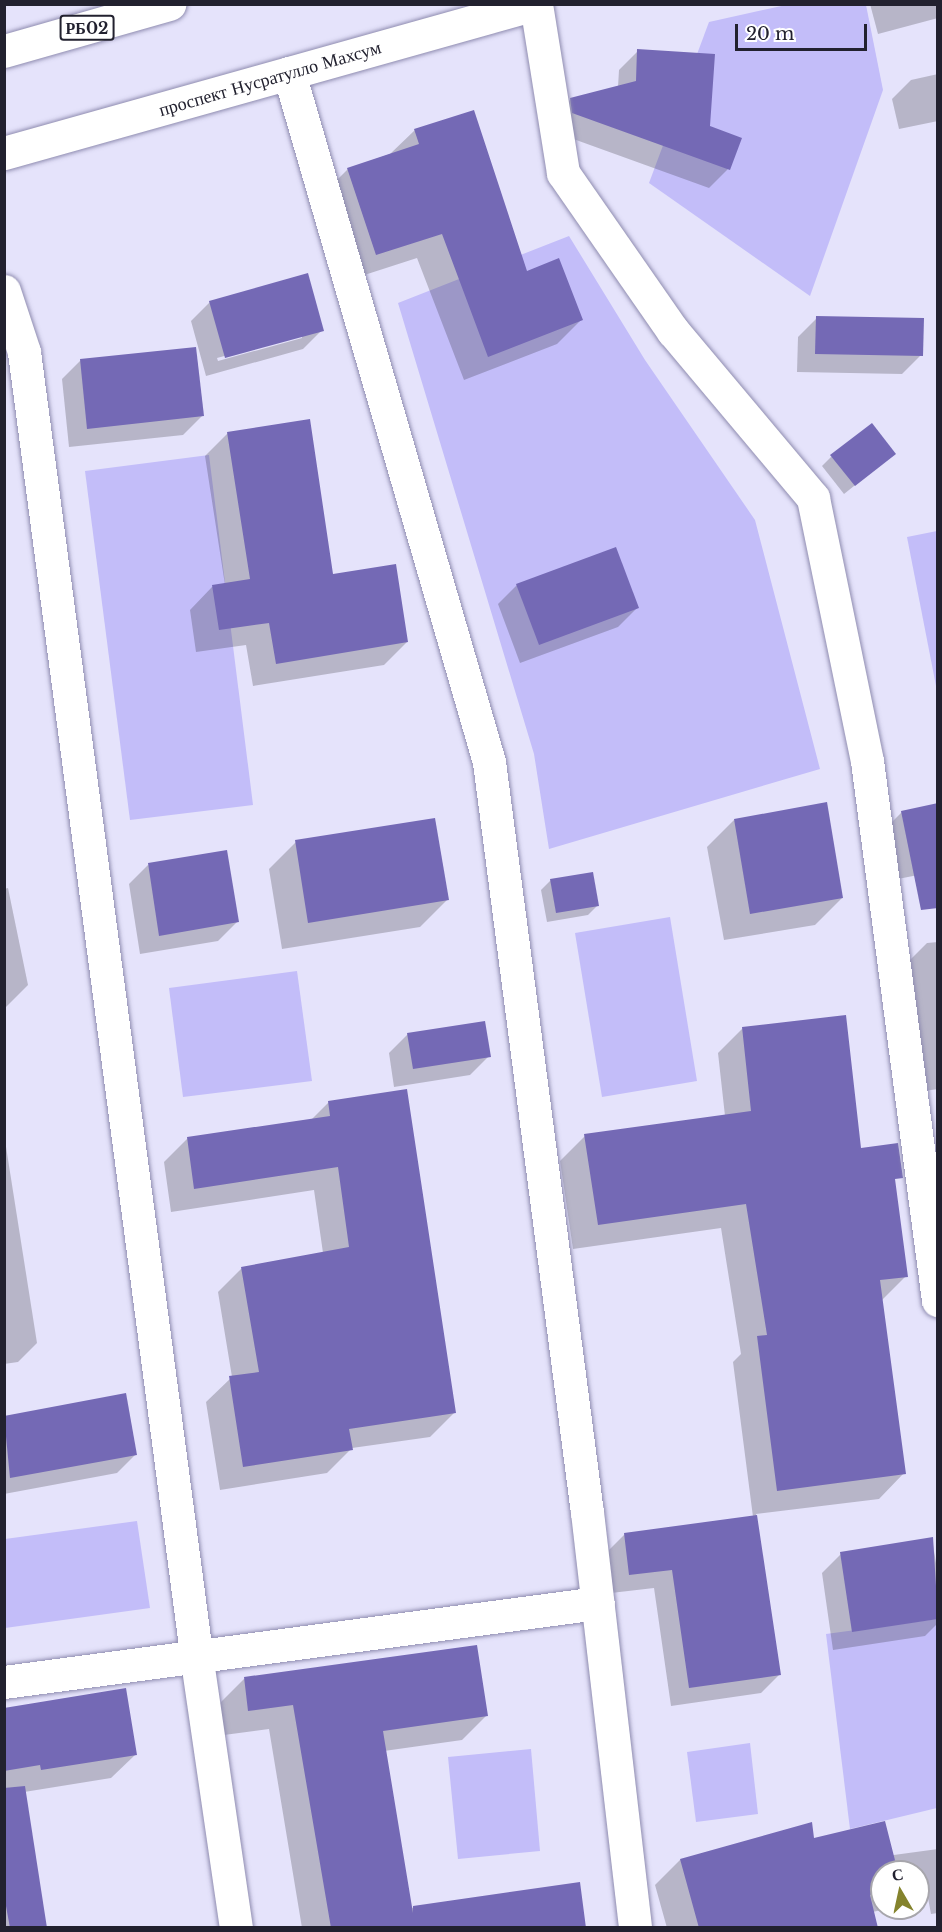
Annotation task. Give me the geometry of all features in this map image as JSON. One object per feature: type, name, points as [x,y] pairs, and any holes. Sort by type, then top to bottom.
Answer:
[{"type":"main road","name":"РБ02","points":[[4,51],[170,4]]},
{"type":"main road","name":"проспект Нусратулло Махсум","points":[[4,153],[536,4]]},
{"type":"main road","points":[[536,4],[563,173],[673,331],[813,498],[867,761],[938,1300]]},
{"type":"main road","points":[[289,73],[489,762],[598,1603],[636,1928]]},
{"type":"main road","points":[[4,291],[24,352],[196,1654],[236,1928]]},
{"type":"main road","points":[[4,1682],[196,1654],[598,1603]]},
{"type":"shaded area","points":[[786,5],[866,5],[883,90],[810,296],[649,183],[709,22]]},
{"type":"shaded area","points":[[569,236],[645,360],[755,520],[820,769],[549,849],[534,754],[398,303]]},
{"type":"shaded area","points":[[209,455],[253,805],[130,820],[85,471]]},
{"type":"shaded area","points":[[938,531],[937,691],[907,537]]},
{"type":"shaded area","points":[[670,917],[697,1081],[602,1097],[575,933]]},
{"type":"shaded area","points":[[297,971],[312,1081],[183,1097],[169,988]]},
{"type":"shaded area","points":[[137,1521],[150,1608],[5,1628],[5,1539]]},
{"type":"shaded area","points":[[937,1619],[937,1808],[850,1829],[826,1634]]},
{"type":"shaded area","points":[[750,1743],[758,1814],[696,1822],[687,1752]]},
{"type":"shaded area","points":[[531,1749],[540,1851],[458,1859],[448,1757]]},
{"type":"building","points":[[637,49],[715,54],[710,126],[742,138],[730,170],[572,113],[570,98],[636,81]]},
{"type":"building","points":[[474,110],[527,271],[559,258],[583,320],[488,357],[442,234],[376,255],[347,168],[419,144],[414,129]]},
{"type":"building","points":[[308,273],[324,331],[225,358],[209,301]]},
{"type":"building","points":[[816,316],[924,318],[923,356],[815,354]]},
{"type":"building","points":[[196,347],[204,416],[87,429],[80,359]]},
{"type":"building","points":[[310,419],[333,574],[396,564],[408,642],[276,664],[269,623],[219,630],[212,585],[250,579],[227,432]]},
{"type":"building","points":[[872,423],[896,454],[855,486],[830,455]]},
{"type":"building","points":[[616,547],[639,608],[539,645],[516,584]]},
{"type":"building","points":[[827,802],[843,898],[750,914],[734,819]]},
{"type":"building","points":[[938,803],[938,908],[921,910],[901,811]]},
{"type":"building","points":[[435,818],[449,900],[308,923],[295,840]]},
{"type":"building","points":[[227,850],[239,922],[159,936],[148,863]]},
{"type":"building","points":[[593,872],[599,906],[556,913],[550,879]]},
{"type":"building","points":[[846,1015],[861,1148],[898,1143],[903,1178],[895,1179],[908,1277],[880,1280],[906,1474],[777,1491],[757,1336],[767,1335],[746,1204],[598,1225],[584,1134],[751,1111],[742,1027]]},
{"type":"building","points":[[485,1021],[491,1057],[413,1069],[407,1033]]},
{"type":"building","points":[[407,1089],[456,1413],[349,1429],[353,1450],[243,1467],[229,1376],[259,1372],[241,1267],[349,1247],[338,1167],[194,1189],[187,1137],[330,1116],[328,1101]]},
{"type":"building","points":[[126,1393],[137,1455],[10,1478],[4,1416]]},
{"type":"building","points":[[757,1515],[781,1675],[689,1688],[672,1570],[629,1575],[624,1533]]},
{"type":"building","points":[[933,1537],[938,1619],[852,1632],[840,1552]]},
{"type":"building","points":[[477,1645],[488,1716],[383,1731],[413,1913],[413,1906],[580,1882],[586,1928],[331,1928],[293,1705],[248,1711],[244,1677]]},
{"type":"building","points":[[126,1688],[137,1755],[41,1770],[40,1765],[4,1771],[4,1708]]},
{"type":"building","points":[[25,1786],[47,1928],[10,1928],[4,1895],[4,1788]]},
{"type":"building","points":[[885,1821],[895,1860],[870,1860],[870,1920],[876,1920],[878,1928],[699,1928],[680,1859],[812,1822],[814,1838]]}]
